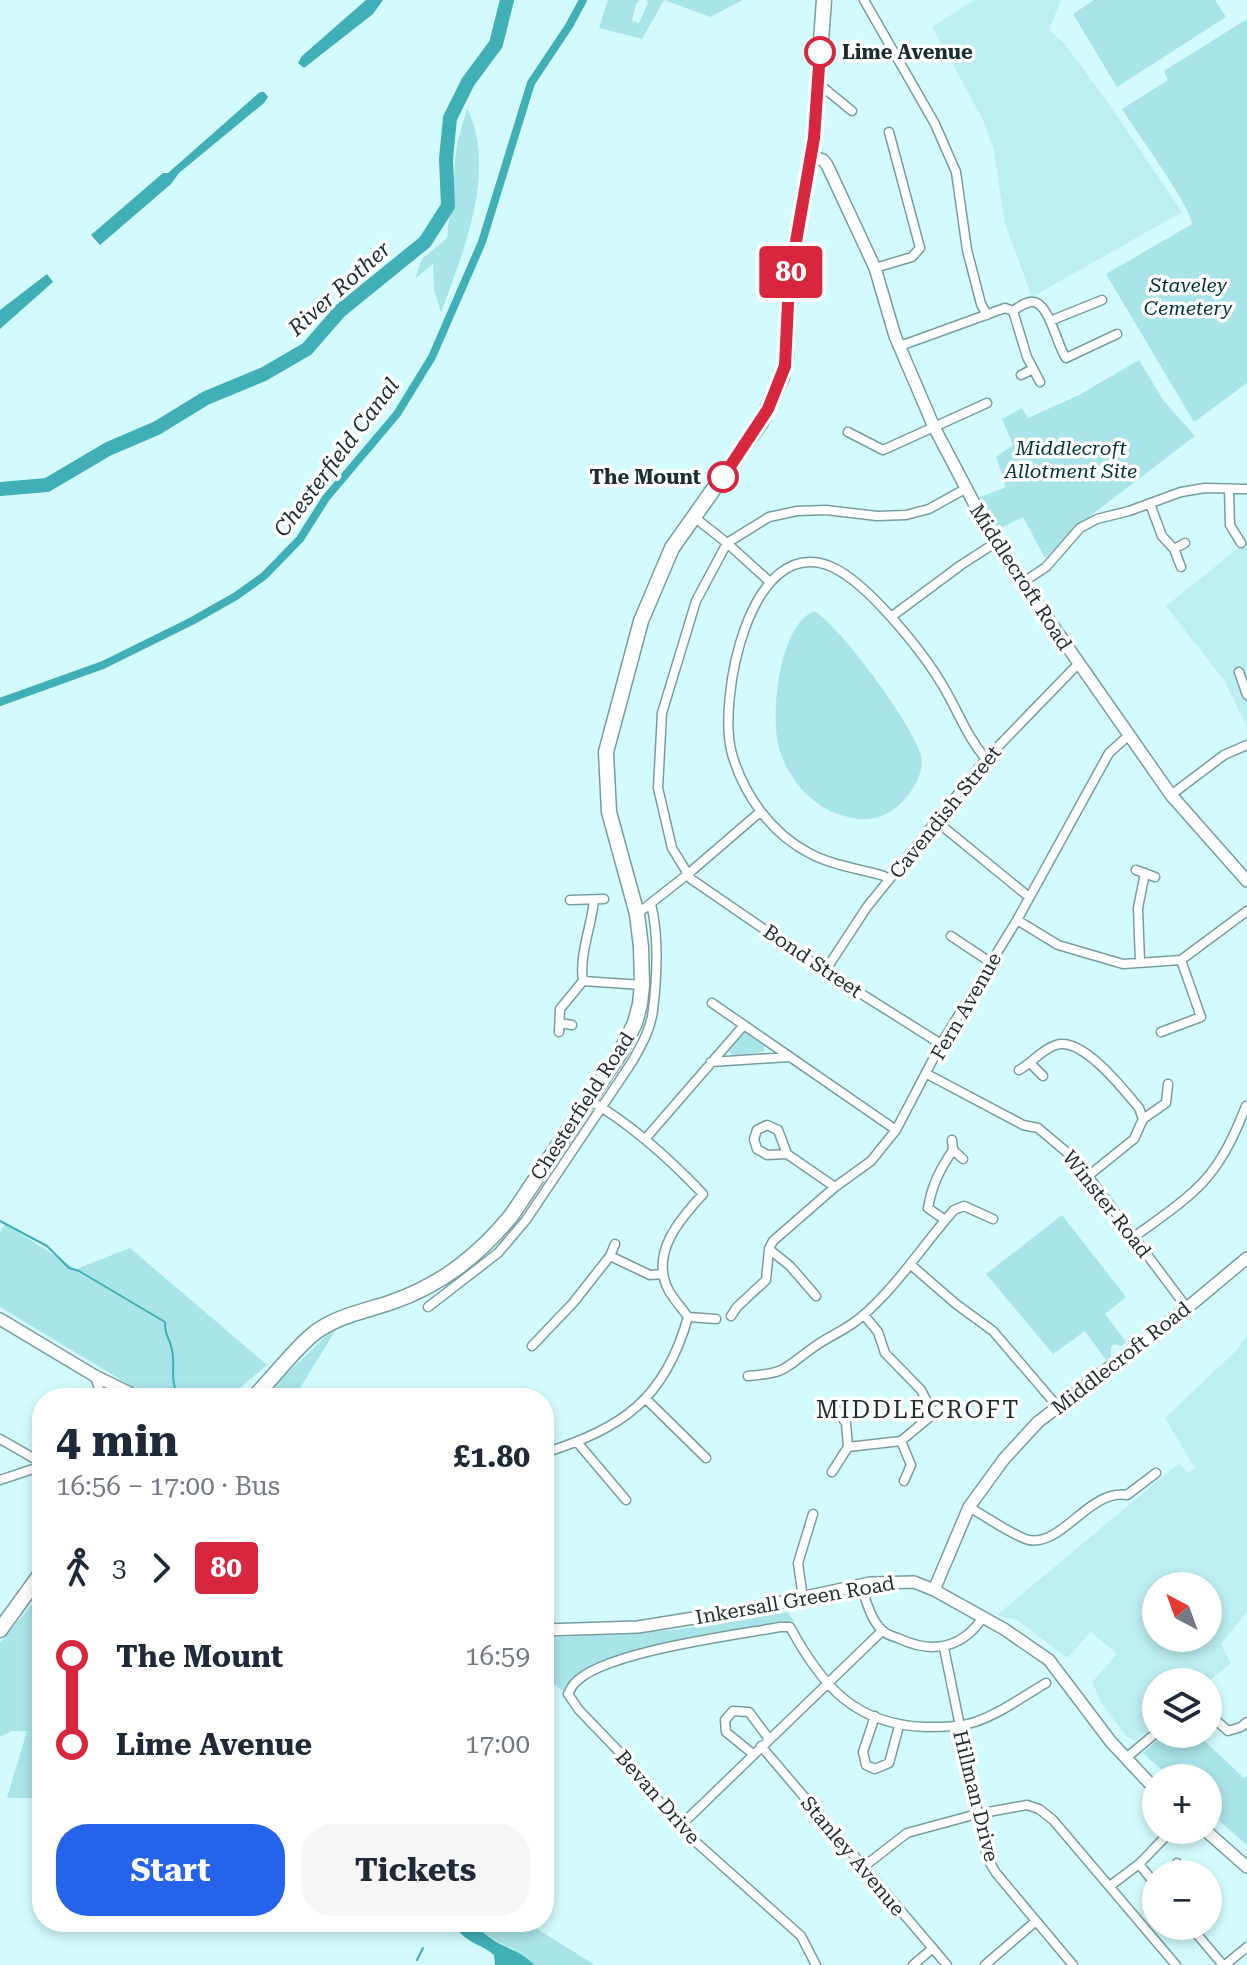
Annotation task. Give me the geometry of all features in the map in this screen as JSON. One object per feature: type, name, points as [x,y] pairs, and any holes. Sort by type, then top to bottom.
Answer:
[{"type":"highway","name":"Chesterfield Road","points":[[262,1388],[313,1334],[336,1321],[425,1290],[442,1281],[494,1237],[620,1053],[635,1023],[642,985],[637,914],[609,812],[606,752],[628,665],[660,570],[672,548],[761,422],[782,377],[786,358],[789,282],[811,156],[824,0]]},
{"type":"highway","points":[[0,1630],[32,1586]]},
{"type":"street","points":[[864,0],[935,124],[956,172],[967,250],[981,304],[987,315]]},
{"type":"street","points":[[819,84],[852,111]]},
{"type":"street","points":[[875,268],[912,257],[920,248],[889,132]]},
{"type":"street","name":"Middlecroft Road","points":[[811,156],[820,158],[827,165],[875,268],[900,346],[934,427],[995,543],[1171,795],[1247,881]]},
{"type":"street","points":[[1050,321],[1102,300]]},
{"type":"street","points":[[900,346],[1005,308],[1013,311],[1029,302],[1040,303],[1045,309],[1066,358],[1117,334]]},
{"type":"street","points":[[1013,311],[1040,382]]},
{"type":"street","points":[[1021,375],[1033,369]]},
{"type":"street","points":[[848,432],[883,450],[987,403]]},
{"type":"street","points":[[1022,583],[1046,567],[1080,528],[1097,519],[1181,492],[1205,488],[1247,489]]},
{"type":"street","points":[[688,874],[672,848],[658,788],[662,713],[696,601],[727,543],[769,517],[797,511],[826,510],[877,516],[906,515],[929,509],[965,489]]},
{"type":"street","points":[[1229,490],[1230,525],[1241,543]]},
{"type":"street","points":[[1150,504],[1162,536],[1174,549],[1181,567]]},
{"type":"street","points":[[694,517],[770,582]]},
{"type":"street","points":[[891,617],[995,543]]},
{"type":"street","points":[[1174,549],[1185,543]]},
{"type":"street","points":[[889,880],[809,853],[760,812],[744,785],[732,753],[728,698],[736,656],[753,608],[770,582],[797,565],[816,562],[833,567],[862,587],[891,617],[943,684],[974,746],[986,759]]},
{"type":"street","name":"Cavendish Street","points":[[825,971],[867,907],[986,759],[1078,664]]},
{"type":"street","points":[[1239,672],[1247,695]]},
{"type":"street","name":"Fern Avenue","points":[[769,1249],[773,1241],[835,1187],[871,1161],[896,1130],[941,1044],[1017,920],[1109,753],[1129,735]]},
{"type":"street","points":[[1171,795],[1224,755],[1247,745]]},
{"type":"street","points":[[637,914],[760,812]]},
{"type":"street","points":[[936,821],[1029,897]]},
{"type":"street","points":[[1140,962],[1140,872],[1155,877]]},
{"type":"street","name":"Bond Street","points":[[688,874],[825,971],[941,1044]]},
{"type":"street","points":[[570,900],[604,899]]},
{"type":"street","points":[[572,1025],[559,1028],[560,1009],[583,981],[584,948],[594,901]]},
{"type":"street","name":"Chesterfield Road","points":[[428,1307],[498,1253],[526,1220],[603,1108],[646,1037],[653,1011],[655,921],[651,904]]},
{"type":"street","points":[[1017,920],[1058,945],[1123,964],[1181,960],[1247,911]]},
{"type":"street","points":[[951,936],[990,962]]},
{"type":"street","points":[[1161,1032],[1201,1017],[1181,960]]},
{"type":"street","points":[[583,981],[642,985]]},
{"type":"street","points":[[712,1003],[896,1130]]},
{"type":"street","points":[[646,1138],[744,1025]]},
{"type":"street","points":[[1019,1070],[1052,1046],[1063,1043],[1077,1046],[1124,1091],[1139,1108],[1143,1119]]},
{"type":"street","points":[[711,1062],[789,1057]]},
{"type":"street","points":[[1030,1063],[1043,1076]]},
{"type":"street","name":"Winster Road","points":[[927,1074],[1023,1125],[1038,1128],[1069,1152],[1187,1308]]},
{"type":"street","points":[[1088,1176],[1134,1139],[1143,1119],[1166,1103],[1168,1084]]},
{"type":"street","points":[[588,1098],[646,1138],[703,1194],[676,1224],[664,1252],[663,1274],[668,1290],[688,1317],[716,1319]]},
{"type":"street","points":[[1134,1237],[1194,1191],[1208,1176],[1237,1129],[1246,1106]]},
{"type":"street","points":[[945,1220],[928,1208],[936,1179],[953,1150],[952,1140]]},
{"type":"street","points":[[953,1150],[963,1159]]},
{"type":"street","points":[[787,1154],[835,1187]]},
{"type":"street","points":[[748,1376],[776,1374],[864,1315],[911,1265],[954,1210],[964,1206],[993,1219]]},
{"type":"street","points":[[532,1346],[573,1303],[610,1256],[615,1244]]},
{"type":"street","points":[[769,1249],[790,1266],[816,1296]]},
{"type":"street","points":[[731,1316],[766,1280],[769,1249]]},
{"type":"street","points":[[610,1256],[650,1275],[663,1274]]},
{"type":"street","name":"Middlecroft Road","points":[[934,1590],[969,1507],[1004,1459],[1038,1422],[1247,1258]]},
{"type":"street","points":[[911,1265],[993,1331],[1058,1407]]},
{"type":"street","points":[[864,1315],[878,1332],[885,1353],[921,1390],[933,1413]]},
{"type":"street","points":[[554,1450],[616,1424],[646,1399],[678,1352],[688,1317]]},
{"type":"street","points":[[0,1319],[120,1388]]},
{"type":"street","points":[[95,1376],[99,1388]]},
{"type":"street","points":[[646,1399],[706,1458]]},
{"type":"street","points":[[832,1472],[848,1447],[846,1423],[836,1410],[835,1402]]},
{"type":"street","points":[[848,1447],[901,1441],[944,1405]]},
{"type":"street","points":[[0,1439],[32,1459]]},
{"type":"street","points":[[901,1441],[911,1465],[904,1481]]},
{"type":"street","points":[[577,1442],[626,1500]]},
{"type":"street","points":[[0,1480],[32,1469]]},
{"type":"street","points":[[969,1507],[1029,1540],[1049,1539],[1086,1508],[1119,1494],[1127,1495],[1156,1473]]},
{"type":"street","points":[[803,1598],[798,1563],[813,1514]]},
{"type":"street","name":"Inkersall Green Road","points":[[554,1630],[638,1627],[886,1581],[914,1582],[983,1617],[1049,1660],[1111,1742],[1142,1775]]},
{"type":"street","points":[[861,1586],[868,1608],[882,1631],[914,1645],[944,1648],[975,1629],[983,1617]]},
{"type":"street","name":"Bevan Drive","points":[[816,1965],[801,1936],[679,1827],[629,1762],[579,1710],[568,1694],[575,1682],[592,1671],[629,1656],[780,1627],[790,1627],[812,1666],[827,1685]]},
{"type":"street","points":[[679,1827],[882,1631]]},
{"type":"street","name":"Hillman Drive","points":[[944,1648],[987,1858],[1073,1965]]},
{"type":"street","points":[[827,1685],[848,1702],[899,1726],[958,1726],[978,1722],[1046,1683]]},
{"type":"street","points":[[753,1754],[726,1732],[725,1720],[733,1711],[749,1712],[769,1739]]},
{"type":"street","points":[[875,1716],[863,1752],[866,1765],[875,1769],[889,1763],[899,1726]]},
{"type":"street","points":[[1222,1726],[1228,1731],[1247,1722]]},
{"type":"street","points":[[1126,1758],[1142,1745]]},
{"type":"street","name":"Stanley Avenue","points":[[761,1746],[947,1965]]},
{"type":"street","points":[[862,1868],[907,1833],[977,1814],[1027,1805],[1039,1809],[1053,1820],[1176,1965]]},
{"type":"street","points":[[1110,1886],[1158,1844]]},
{"type":"street","points":[[1221,1844],[1247,1867]]},
{"type":"street","points":[[1139,1864],[1142,1868]]},
{"type":"street","points":[[985,1965],[1036,1921]]},
{"type":"street","points":[[1202,1940],[1224,1965],[1247,1947]]},
{"type":"street","points":[[913,1965],[933,1948]]},
{"type":"shaded area","points":[[366,0],[383,0],[373,14],[304,68],[298,63],[302,56]]},
{"type":"shaded area","points":[[974,0],[1061,0],[1049,30],[1064,43],[1104,97],[1182,212],[1032,297],[1005,224],[993,147],[982,118],[932,27]]},
{"type":"shaded area","points":[[260,92],[268,97],[264,103],[179,173],[171,184],[100,245],[91,235],[163,173],[168,173]]},
{"type":"shaded area","points":[[47,274],[53,282],[0,329],[0,310]]},
{"type":"shaded area","points":[[1247,541],[1247,727],[1224,680],[1166,606]]},
{"type":"shaded area","points":[[1247,1336],[1247,1612],[1222,1643],[1222,1572],[1142,1572],[1142,1652],[1222,1652],[1222,1646],[1231,1663],[1222,1670],[1222,1668],[1142,1668],[1142,1735],[1135,1741],[1127,1737],[1102,1704],[1092,1682],[1117,1654],[1091,1632],[1067,1658],[1017,1620],[997,1615],[1179,1463],[1188,1473],[1195,1468],[1165,1418],[1239,1348]]},
{"type":"shaded area","points":[[460,1932],[483,1932],[535,1965],[495,1965],[494,1955]]},
{"type":"green space","points":[[608,0],[640,0],[632,21],[639,23],[647,0],[664,0],[642,39],[599,28]]},
{"type":"green space","points":[[664,0],[743,0],[710,17]]},
{"type":"green space","points":[[1094,0],[1215,0],[1226,17],[1117,87],[1073,14]]},
{"type":"green space","name":"Staveley Cemetery","points":[[1247,19],[1247,383],[1194,422],[1106,274],[1192,224],[1173,185],[1122,109],[1168,80],[1164,71]]},
{"type":"green space","points":[[467,108],[476,132],[478,184],[467,238],[441,313],[434,289],[433,264],[415,279],[422,259],[447,238],[457,144]]},
{"type":"green space","name":"Middlecroft Allotment Site","points":[[1139,360],[1163,400],[1195,436],[1081,523],[1045,558],[1023,517],[999,529],[976,499],[1006,487],[996,457],[1013,445],[1002,419],[1022,408],[1028,418],[1079,395]]},
{"type":"green space","points":[[814,611],[859,657],[894,706],[918,748],[922,761],[919,777],[899,805],[881,816],[855,818],[820,805],[800,787],[780,751],[776,706],[781,667],[793,632],[802,619]]},
{"type":"green space","points":[[742,1032],[764,1043],[764,1051],[735,1057],[728,1051]]},
{"type":"green space","points":[[1062,1215],[1126,1297],[1105,1314],[1126,1342],[1122,1346],[1114,1344],[1111,1357],[1106,1360],[1085,1331],[1053,1354],[986,1274]]},
{"type":"green space","points":[[5,1224],[76,1269],[130,1248],[267,1365],[240,1388],[134,1388],[0,1307],[0,1232]]},
{"type":"green space","points":[[340,1323],[300,1388],[272,1388]]},
{"type":"green space","points":[[32,1604],[32,1798],[7,1798],[27,1731],[12,1731],[0,1737],[0,1643]]},
{"type":"green space","points":[[787,1612],[794,1621],[635,1652],[579,1676],[563,1691],[554,1684],[554,1637],[675,1630]]},
{"type":"green space","points":[[1149,1748],[1212,1748],[1244,1778],[1247,1776],[1247,1845],[1222,1823],[1222,1764],[1155,1764],[1143,1753]]},
{"type":"green space","points":[[484,1932],[542,1932],[595,1965],[535,1965],[512,1948]]},
{"type":"waterway","name":"River Rother","points":[[0,489],[47,485],[108,449],[157,428],[206,398],[264,374],[307,349],[340,311],[425,242],[448,206],[446,159],[450,118],[468,82],[496,44],[507,0]]},
{"type":"waterway","name":"Chesterfield Canal","points":[[0,702],[103,665],[192,621],[264,576],[300,539],[326,498],[397,414],[432,357],[482,242],[531,83],[583,0]]},
{"type":"waterway","points":[[0,1221],[47,1246],[69,1268],[165,1322],[173,1353],[175,1388]]},
{"type":"waterway","points":[[417,1960],[423,1948]]},
{"type":"bus line","name":"80","points":[[723,477],[761,422],[785,366],[789,282],[814,138],[820,52]]},
{"type":"place","name":"Lime Avenue","points":[[820,52]]},
{"type":"place","name":"The Mount","points":[[723,477]]},
{"type":"district","name":"MIDDLECROFT","points":[[918,1410]]}]
